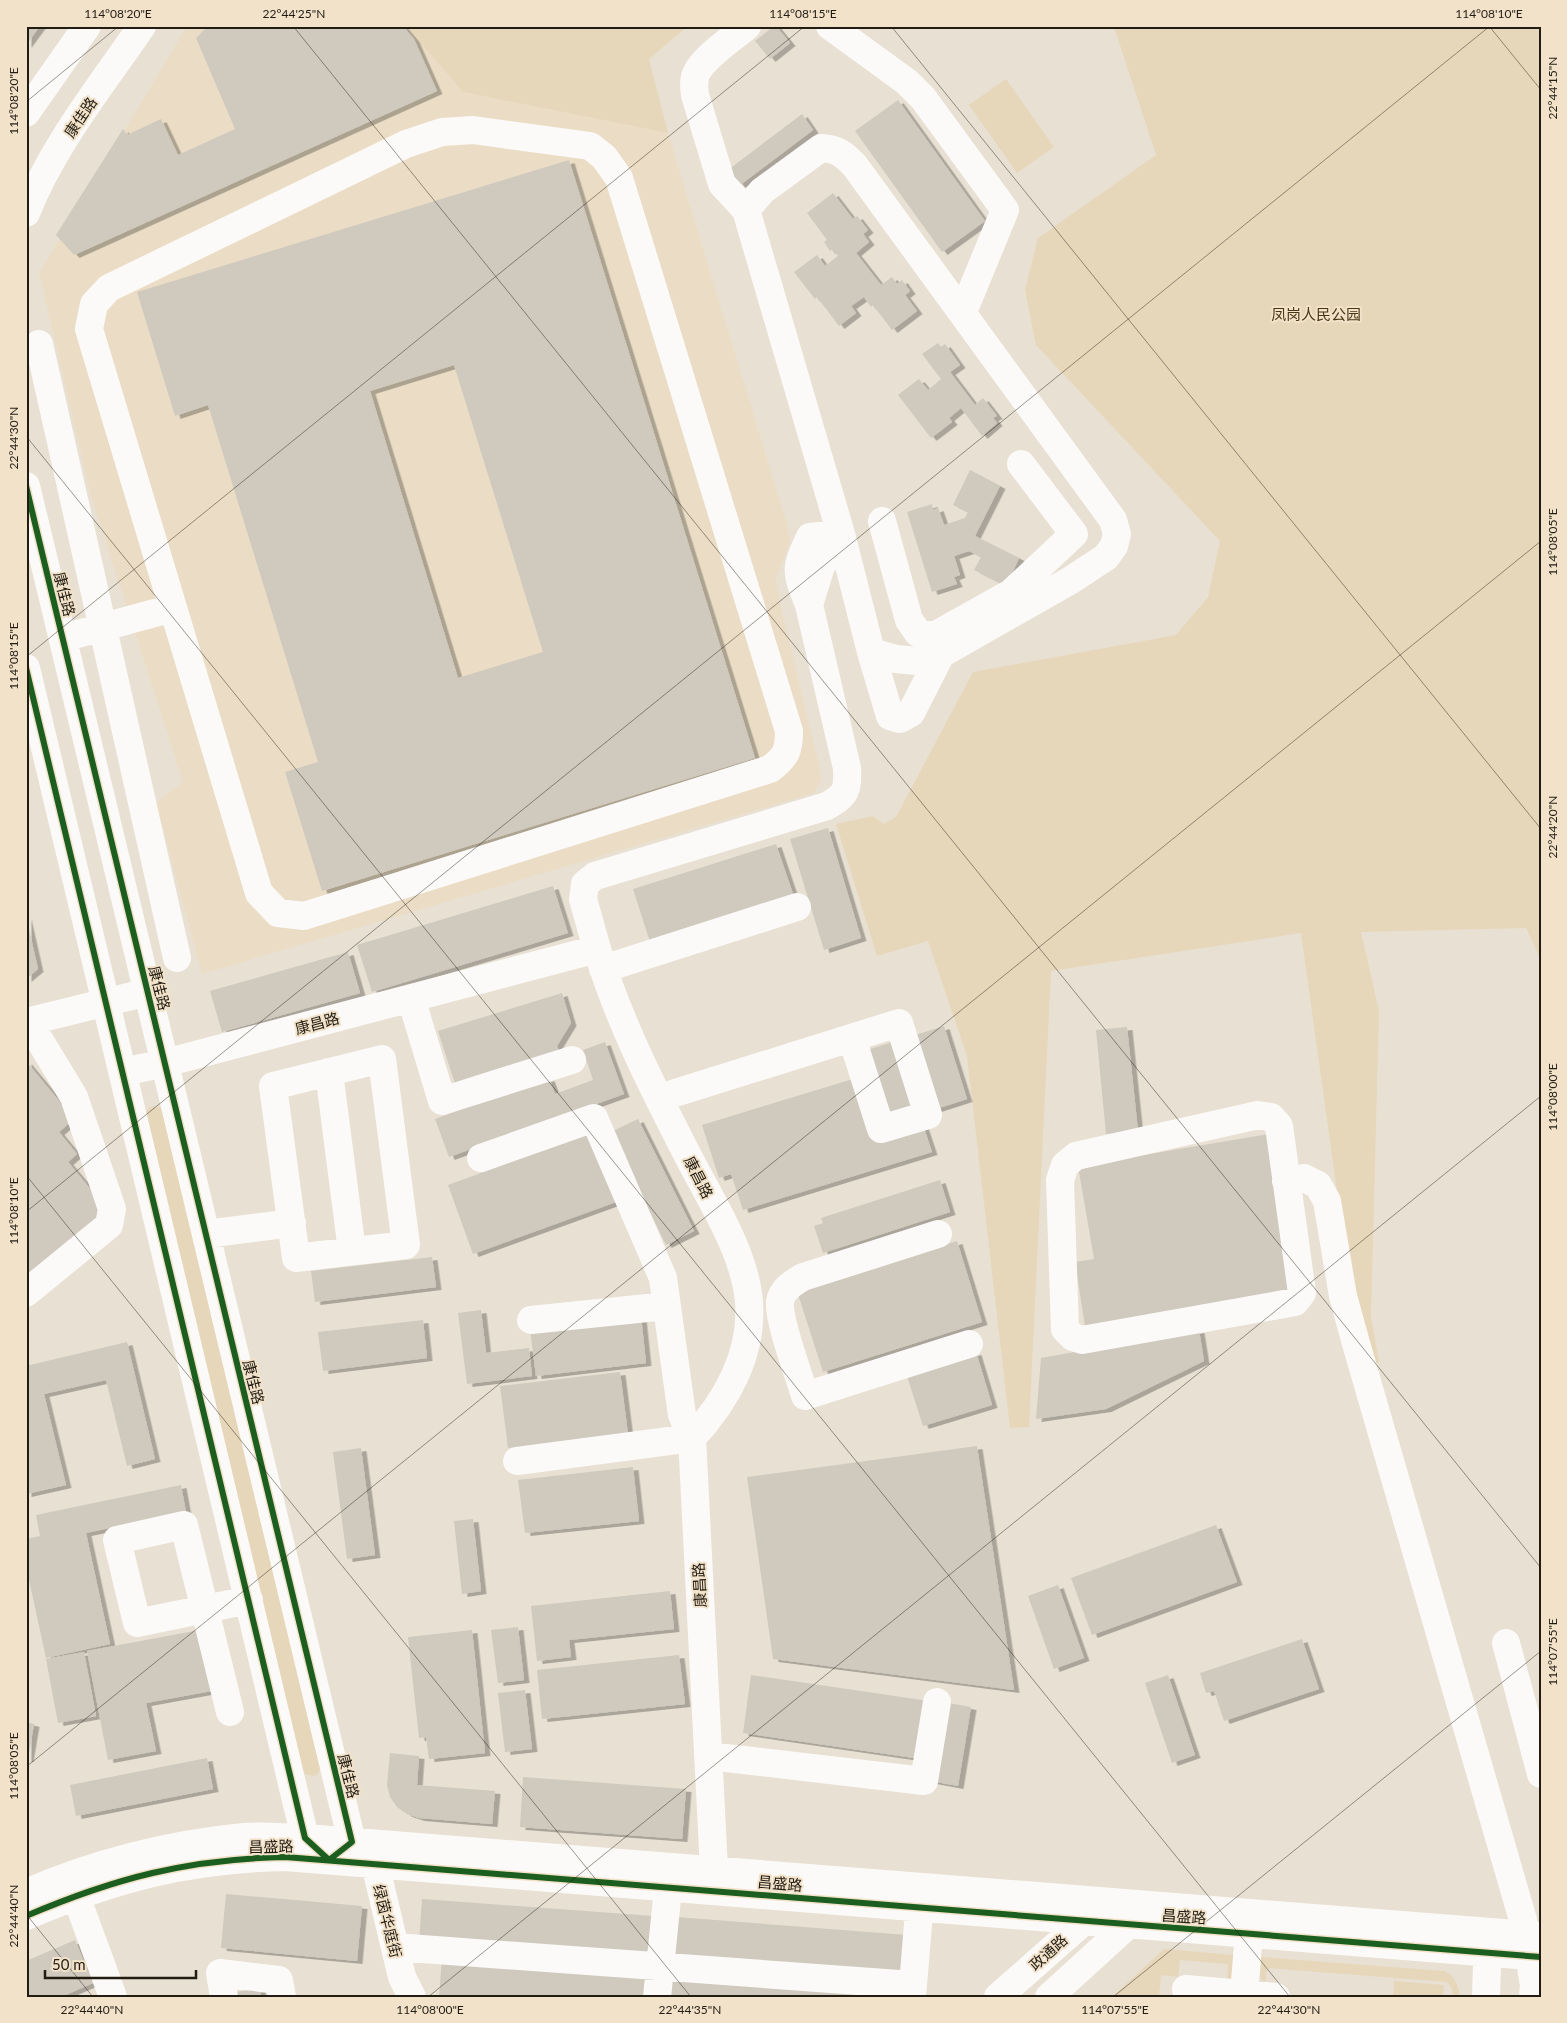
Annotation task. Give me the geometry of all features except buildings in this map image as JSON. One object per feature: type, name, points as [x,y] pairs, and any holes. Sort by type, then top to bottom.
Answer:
[{"type":"street","points":[[26,113],[87,26]]},
{"type":"street","name":"康佳路","points":[[26,213],[33,195],[58,150],[142,26]]},
{"type":"street","points":[[747,26],[697,71],[694,81],[695,95],[722,184],[746,210],[841,534],[871,652],[890,716],[900,718],[911,713],[941,654]]},
{"type":"street","points":[[830,26],[907,82],[923,98],[1005,210],[963,312]]},
{"type":"street","points":[[473,130],[590,146],[604,157],[619,178],[789,731],[789,746],[782,759],[770,769],[304,916],[278,913],[258,893],[173,608],[89,329],[94,304],[109,288],[406,144],[442,132],[473,130]]},
{"type":"street","points":[[746,210],[762,191],[811,153],[820,148],[830,148],[840,152],[855,166],[963,312],[1113,520],[1117,534],[1114,546],[1106,557],[1071,580],[941,654],[918,661],[896,659],[871,652]]},
{"type":"street","points":[[39,344],[178,958]]},
{"type":"street","points":[[882,521],[909,620],[918,633],[934,636],[1011,593],[1074,534],[1020,464]]},
{"type":"street","name":"康佳路","points":[[26,486],[206,1234],[365,1850]]},
{"type":"street","points":[[796,907],[600,959],[583,899],[585,884],[595,876],[827,806],[842,798],[848,784],[847,768],[809,605],[797,573],[801,556],[810,537],[841,534]]},
{"type":"street","points":[[1050,555],[1071,580]]},
{"type":"street","points":[[63,638],[173,608]]},
{"type":"street","points":[[26,668],[305,1838],[329,1860],[365,1850]]},
{"type":"street","name":"康昌路","points":[[122,1072],[165,1063],[411,998],[600,959],[623,1025],[739,1259],[749,1302],[749,1324],[739,1364],[720,1406],[692,1438],[715,1881]]},
{"type":"street","points":[[26,1293],[109,1225],[112,1208],[74,1097],[27,1022],[148,992]]},
{"type":"street","points":[[411,998],[442,1101],[572,1060]]},
{"type":"street","points":[[659,1099],[852,1038]]},
{"type":"street","points":[[382,1059],[406,1245],[296,1258],[274,1086],[329,1072],[382,1059]]},
{"type":"street","points":[[329,1072],[352,1251]]},
{"type":"street","points":[[1258,1115],[1271,1117],[1279,1126],[1286,1181],[1302,1293],[1295,1302],[1082,1340],[1072,1338],[1066,1329],[1060,1180],[1065,1165],[1076,1156],[1258,1115]]},
{"type":"street","points":[[481,1158],[594,1118],[664,1278],[682,1415],[692,1438],[516,1461]]},
{"type":"street","points":[[1286,1181],[1304,1178],[1318,1185],[1327,1200],[1344,1296],[1357,1347],[1521,1911],[1534,1946],[1533,1997]]},
{"type":"street","points":[[206,1234],[292,1223]]},
{"type":"street","points":[[938,1234],[803,1277],[788,1286],[780,1300],[780,1315],[805,1396],[969,1344]]},
{"type":"street","points":[[531,1320],[667,1306]]},
{"type":"street","points":[[745,1345],[786,1333]]},
{"type":"street","points":[[230,1712],[204,1609],[249,1600]]},
{"type":"street","points":[[1506,1644],[1541,1774]]},
{"type":"street","points":[[709,1756],[924,1781],[936,1702]]},
{"type":"street","name":"昌盛路","points":[[26,1893],[115,1862],[193,1844],[246,1837],[305,1838],[365,1850],[669,1877],[921,1897],[1108,1902],[1534,1946]]},
{"type":"street","name":"绿茵华庭街","points":[[365,1850],[395,1947],[402,1977],[412,1997]]},
{"type":"street","name":"昌盛路","points":[[26,1916],[76,1896],[123,1880],[164,1869],[204,1862],[285,1857],[329,1860]]},
{"type":"street","points":[[657,1997],[669,1877]]},
{"type":"street","points":[[76,1896],[114,1997]]},
{"type":"street","points":[[395,1947],[660,1967],[912,1991],[921,1897]]},
{"type":"street","name":"昌盛路","points":[[921,1897],[1083,1920],[1129,1924],[1249,1933],[1488,1942]]},
{"type":"street","points":[[1049,1997],[1129,1924],[1108,1902]]},
{"type":"street","name":"政通路","points":[[998,1997],[1083,1920],[1108,1902]]},
{"type":"street","points":[[1244,1994],[1249,1933]]},
{"type":"street","points":[[1486,1997],[1488,1942]]},
{"type":"street","points":[[224,1997],[220,1973],[279,1980],[282,1997]]},
{"type":"street","points":[[1186,1989],[1276,1997]]},
{"type":"shaded area","points":[[187,26],[406,26],[463,92],[668,133],[787,524],[790,543],[776,578],[779,598],[822,779],[814,793],[202,974],[156,803],[183,782],[91,496],[39,273]]},
{"type":"green space","points":[[406,26],[688,26],[649,59],[668,133],[463,92]]},
{"type":"green space","name":"凤岗人民公园","points":[[1112,26],[1541,26],[1541,960],[1526,928],[1361,932],[1379,1011],[1371,1317],[1379,1362],[1370,1366],[1351,1292],[1301,933],[1051,971],[1029,1427],[1010,1428],[967,1056],[928,941],[877,956],[836,824],[873,816],[884,824],[896,817],[973,672],[1176,635],[1208,597],[1220,541],[1036,345],[1025,290],[1038,238],[1156,155],[1115,30]]},
{"type":"green space","points":[[1006,79],[1054,147],[1017,173],[969,105]]},
{"type":"green space","points":[[153,1106],[160,1107],[164,1111],[321,1768],[317,1775],[313,1776],[302,1773],[144,1116],[149,1108]]},
{"type":"green space","points":[[1164,1949],[1235,1955],[1233,1977],[1227,1983],[1228,1964],[1180,1960],[1178,1977],[1161,1975],[1159,1997],[1112,1997]]},
{"type":"green space","points":[[1261,1957],[1444,1971],[1451,1975],[1455,1981],[1460,1997],[1453,1997],[1452,1989],[1447,1982],[1267,1968],[1265,1983],[1260,1977]]},
{"type":"green space","points":[[1394,1981],[1444,1985],[1443,1997],[1393,1997]]},
{"type":"cycle path","points":[[26,486],[352,1842],[329,1860],[305,1838],[26,668]]},
{"type":"cycle path","points":[[26,1916],[90,1891],[152,1873],[216,1862],[285,1857],[1541,1957]]}]
